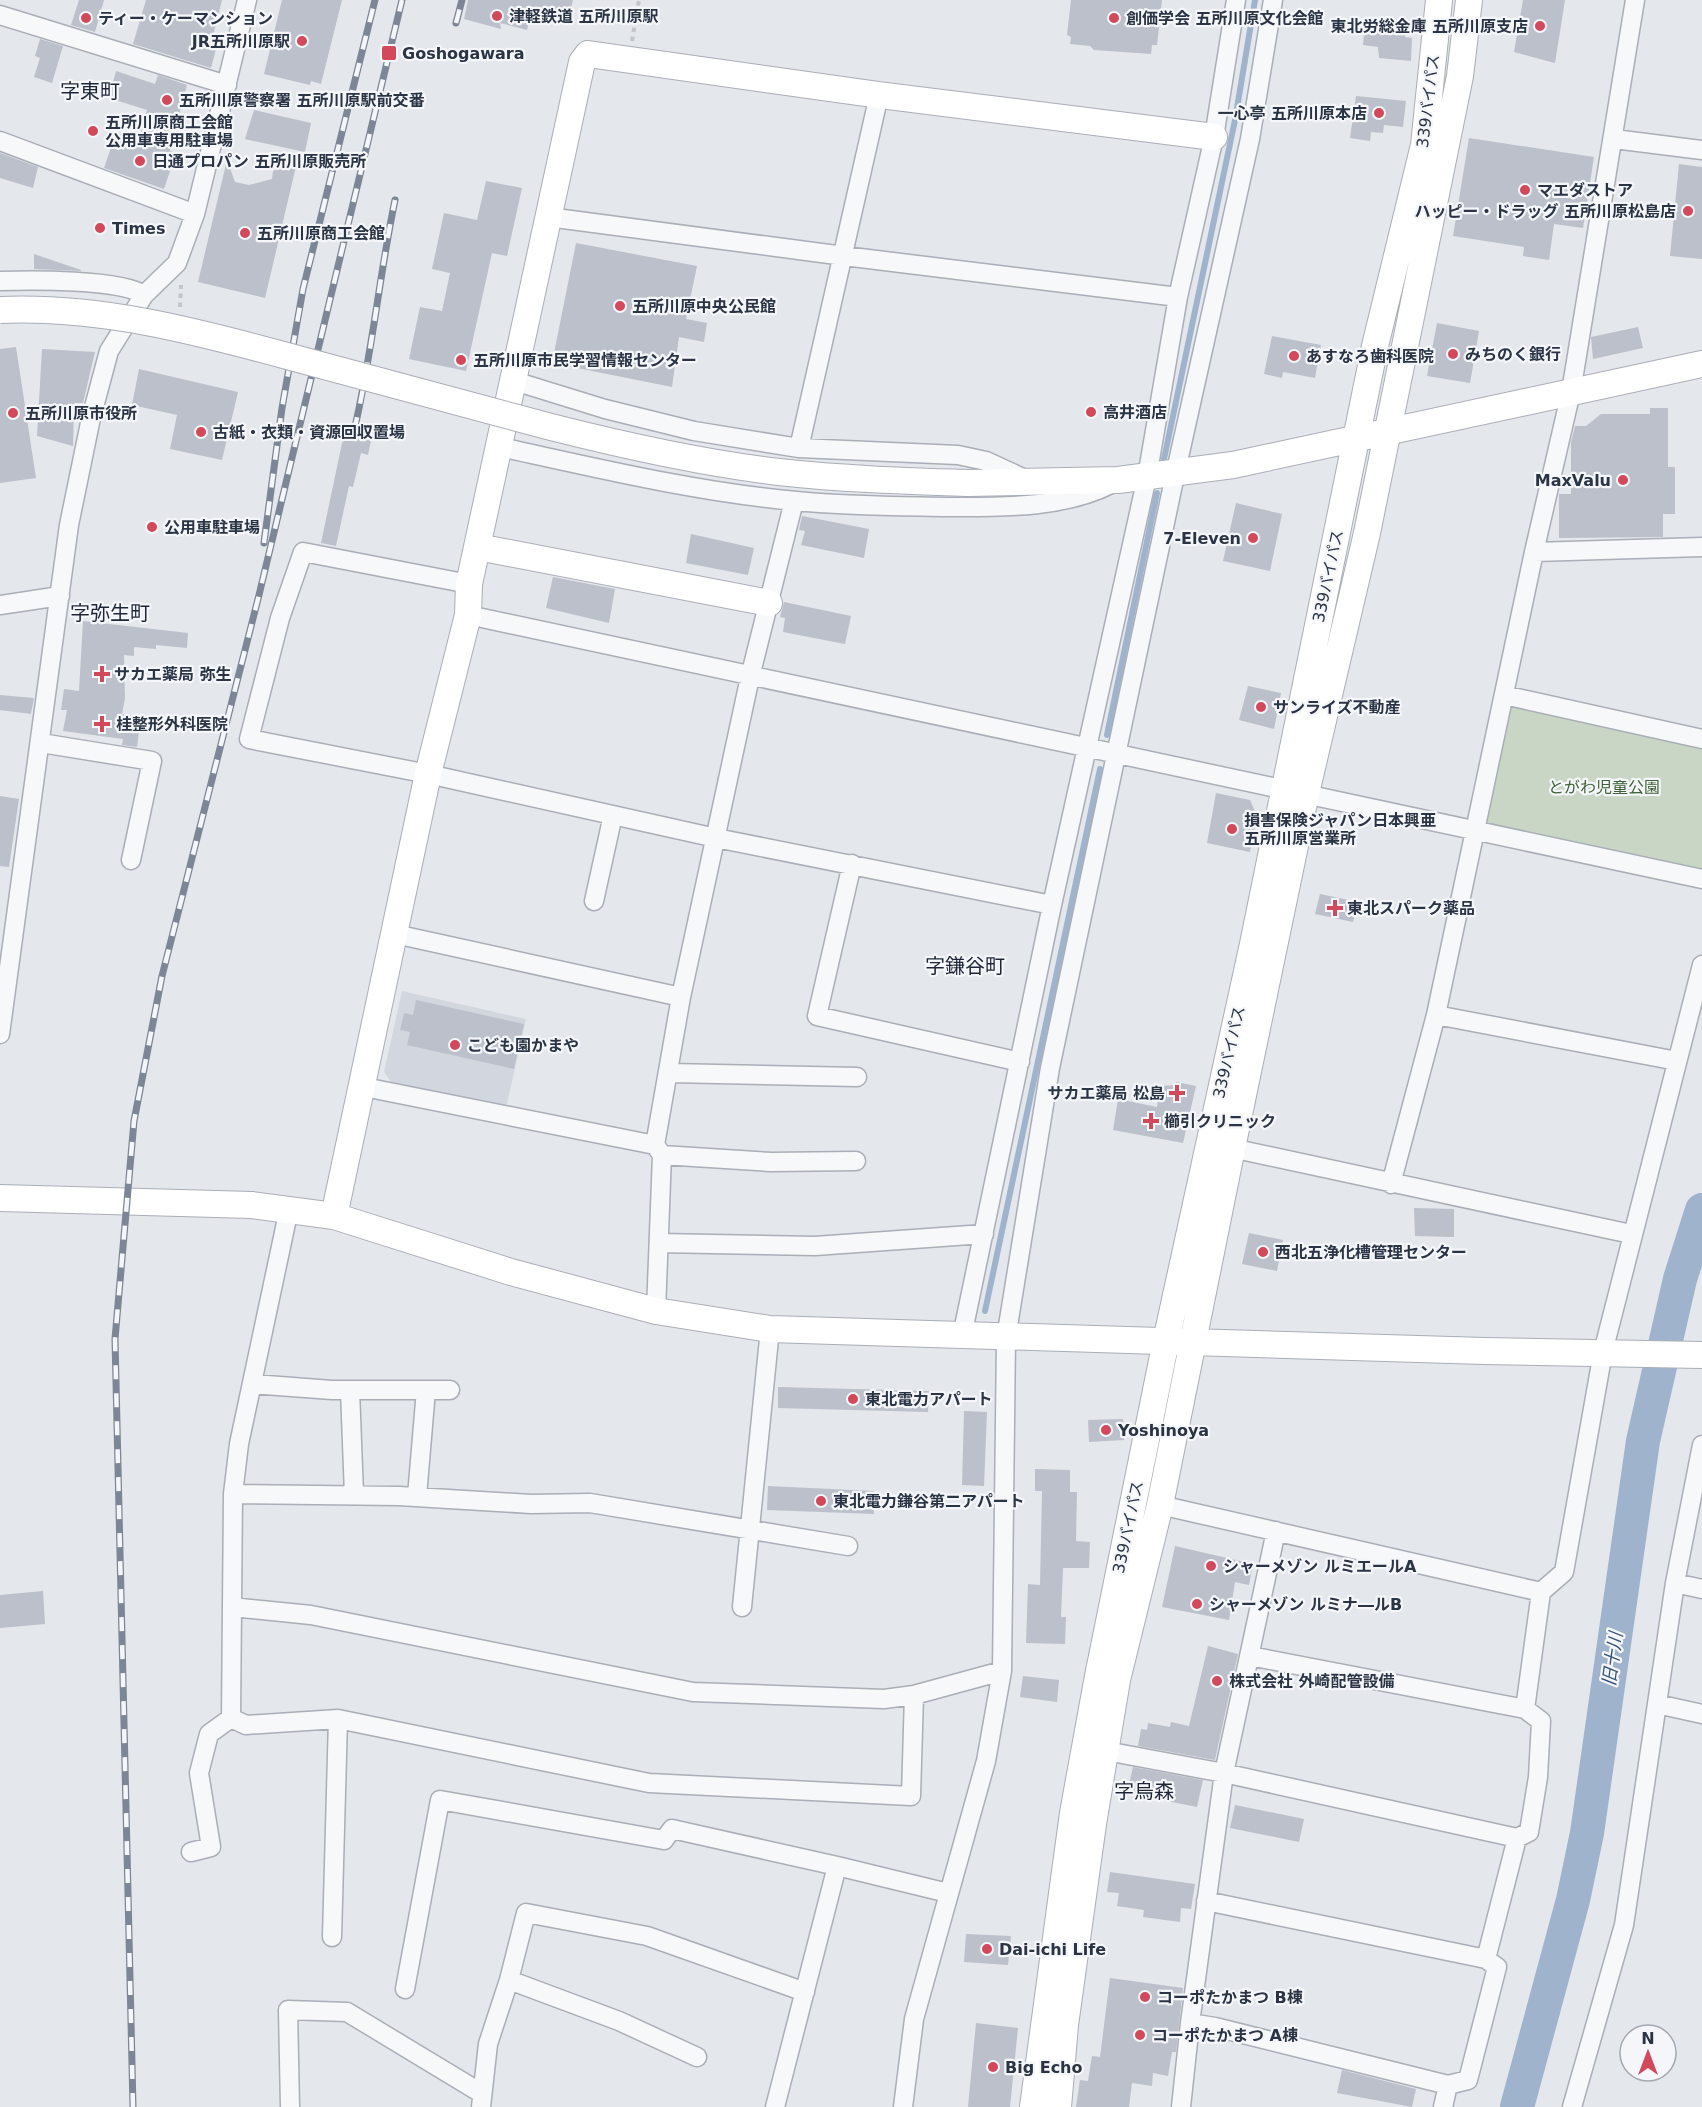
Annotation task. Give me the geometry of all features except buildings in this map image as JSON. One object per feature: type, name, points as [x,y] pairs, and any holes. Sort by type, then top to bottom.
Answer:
[{"type":"street","points":[[0,1034],[8,919],[40,743],[69,525],[109,351],[144,295],[177,263],[195,214],[248,0]]},
{"type":"street","points":[[962,1336],[1052,905],[1146,477],[1178,297],[1214,136],[1236,0]]},
{"type":"street","points":[[903,2107],[914,2019],[986,1761],[1002,1671],[1006,1338],[1050,1068],[1175,475],[1250,139],[1273,0]]},
{"type":"street","name":"339バイパス","points":[[1033,2107],[1075,1801],[1166,1341],[1220,1145],[1296,791],[1375,346],[1424,145],[1439,0]]},
{"type":"street","points":[[1296,791],[1367,533],[1460,76],[1469,0]]},
{"type":"street","points":[[1391,1184],[1436,1015],[1534,552],[1571,392],[1635,0]]},
{"type":"street","points":[[0,15],[227,85]]},
{"type":"street","points":[[334,1216],[364,1087],[428,774],[468,615],[469,584],[500,447],[512,380],[582,62],[588,54],[879,95],[1214,136]]},
{"type":"street","points":[[799,448],[879,95]]},
{"type":"street","points":[[1614,139],[1702,150]]},
{"type":"street","points":[[0,141],[195,214]]},
{"type":"street","points":[[548,217],[1178,297]]},
{"type":"street","points":[[0,281],[102,285],[138,291],[144,295]]},
{"type":"street","points":[[0,310],[40,308],[114,315],[196,332],[550,427],[657,452],[777,472],[870,480],[1033,483],[1175,475],[1233,465],[1702,364]]},
{"type":"street","points":[[512,380],[605,409],[694,431],[799,448],[958,455],[986,462],[1033,483]]},
{"type":"street","points":[[500,447],[688,485],[794,501],[866,506],[969,507],[1047,504],[1093,493],[1118,480]]},
{"type":"street","points":[[656,1311],[659,1150],[681,996],[750,677],[794,501]]},
{"type":"street","points":[[1534,552],[1702,547]]},
{"type":"street","points":[[478,548],[769,603]]},
{"type":"street","points":[[469,584],[303,552],[280,618],[249,739],[428,774],[716,838],[1052,905]]},
{"type":"street","points":[[0,605],[60,596]]},
{"type":"street","points":[[468,615],[1702,879]]},
{"type":"street","points":[[1504,695],[1702,739]]},
{"type":"street","points":[[40,743],[152,761],[132,860]]},
{"type":"street","points":[[594,901],[613,815]]},
{"type":"street","points":[[852,864],[817,1016],[1020,1062]]},
{"type":"street","points":[[395,934],[681,996]]},
{"type":"street","points":[[1525,1709],[1541,1592],[1564,1572],[1603,1352],[1631,1234],[1702,965]]},
{"type":"street","points":[[1436,1015],[1677,1061]]},
{"type":"street","points":[[670,1073],[857,1077]]},
{"type":"street","points":[[364,1087],[659,1150],[771,1162],[856,1161]]},
{"type":"street","points":[[1058,2107],[1065,2025],[1093,1824],[1117,1680],[1160,1505],[1192,1341],[1220,1145],[1391,1184],[1631,1234]]},
{"type":"street","points":[[0,1198],[125,1200],[289,1209],[334,1216],[511,1272],[656,1311],[770,1329],[1006,1338],[1702,1355]]},
{"type":"street","points":[[231,1718],[233,1494],[252,1384],[289,1209]]},
{"type":"street","points":[[659,1243],[815,1246],[984,1234]]},
{"type":"street","points":[[742,1607],[770,1329]]},
{"type":"street","points":[[252,1384],[350,1390],[450,1389]]},
{"type":"street","points":[[350,1390],[354,1495]]},
{"type":"street","points":[[417,1496],[426,1390]]},
{"type":"street","points":[[1572,2107],[1624,1925],[1675,1583],[1701,1450]]},
{"type":"street","points":[[233,1494],[417,1496],[531,1504],[590,1503],[848,1546]]},
{"type":"street","points":[[1160,1505],[1541,1592]]},
{"type":"street","points":[[1181,2107],[1224,1773],[1276,1531]]},
{"type":"street","points":[[1675,1583],[1702,1589]]},
{"type":"street","points":[[232,1607],[311,1615],[693,1692],[884,1699],[914,1695],[1002,1671]]},
{"type":"street","points":[[1106,1751],[1224,1773],[1517,1838],[1529,1832],[1538,1777],[1541,1721],[1525,1709],[1250,1656]]},
{"type":"street","points":[[231,1718],[246,1725],[338,1719],[649,1784],[911,1796],[914,1695]]},
{"type":"street","points":[[1657,1704],[1702,1714]]},
{"type":"street","points":[[191,1852],[211,1847],[199,1773],[208,1734],[231,1718]]},
{"type":"street","points":[[332,1937],[338,1719]]},
{"type":"street","points":[[405,1989],[440,1800],[664,1840],[672,1829],[948,1893]]},
{"type":"street","points":[[1486,1959],[1517,1838]]},
{"type":"street","points":[[775,2107],[837,1866]]},
{"type":"street","points":[[1190,2023],[1215,2026],[1449,2085],[1468,2080],[1497,1967],[1486,1959],[1206,1901]]},
{"type":"street","points":[[290,2107],[288,2010],[347,2012],[481,2100],[488,2044],[509,1980],[526,1913],[647,1936],[805,1992]]},
{"type":"street","points":[[509,1980],[619,2021],[697,2057]]},
{"type":"street","points":[[1443,2107],[1449,2085]]},
{"type":"path","points":[[629,59],[639,0]]},
{"type":"path","points":[[180,315],[181,284]]},
{"type":"shaded area","name":"こども園かまや","points":[[402,991],[526,1019],[506,1108],[391,1082],[384,1072]]},
{"type":"green space","name":"とがわ児童公園","points":[[1511,706],[1702,746],[1702,869],[1487,823]]},
{"type":"waterway","points":[[1164,459],[1235,120],[1255,0]]},
{"type":"waterway","points":[[1107,735],[1157,493]]},
{"type":"waterway","points":[[985,1311],[1100,769]]},
{"type":"waterway","name":"旧十川","points":[[1517,2107],[1573,1900],[1587,1833],[1643,1441],[1680,1279],[1702,1210]]},
{"type":"railway","points":[[264,543],[282,408],[303,289],[375,0]]},
{"type":"railway","points":[[133,2107],[115,1339],[134,1121],[162,976],[259,595],[402,0]]},
{"type":"railway","points":[[456,23],[462,0]]},
{"type":"railway","points":[[354,431],[366,374],[395,200]]},
{"type":"place","name":"津軽鉄道 五所川原駅","points":[[497,16]]},
{"type":"place","name":"ティー・ケーマンション","points":[[86,18]]},
{"type":"place","name":"創価学会 五所川原文化会館","points":[[1114,18]]},
{"type":"place","name":"東北労総金庫 五所川原支店","points":[[1540,26]]},
{"type":"place","name":"JR五所川原駅","points":[[302,41]]},
{"type":"place","name":"Goshogawara","points":[[389,53]]},
{"type":"place","name":"五所川原警察署 五所川原駅前交番","points":[[167,100]]},
{"type":"place","name":"一心亭 五所川原本店","points":[[1379,113]]},
{"type":"place","name":"五所川原商工会館 公用車専用駐車場","points":[[93,131]]},
{"type":"place","name":"日通プロパン 五所川原販売所","points":[[140,161]]},
{"type":"place","name":"マエダストア","points":[[1525,190]]},
{"type":"place","name":"ハッピー・ドラッグ 五所川原松島店","points":[[1688,211]]},
{"type":"place","name":"Times","points":[[100,228]]},
{"type":"place","name":"五所川原商工会館","points":[[245,233]]},
{"type":"place","name":"五所川原中央公民館","points":[[620,306]]},
{"type":"place","name":"みちのく銀行","points":[[1453,354]]},
{"type":"place","name":"あすなろ歯科医院","points":[[1294,356]]},
{"type":"place","name":"五所川原市民学習情報センター","points":[[461,360]]},
{"type":"place","name":"高井酒店","points":[[1091,412]]},
{"type":"place","name":"五所川原市役所","points":[[13,413]]},
{"type":"place","name":"古紙・衣類・資源回収置場","points":[[201,432]]},
{"type":"place","name":"MaxValu","points":[[1623,480]]},
{"type":"place","name":"公用車駐車場","points":[[152,527]]},
{"type":"place","name":"7-Eleven","points":[[1253,538]]},
{"type":"place","name":"サカエ薬局 弥生","points":[[102,674]]},
{"type":"place","name":"サンライズ不動産","points":[[1261,707]]},
{"type":"place","name":"桂整形外科医院","points":[[102,724]]},
{"type":"place","name":"損害保険ジャパン日本興亜 五所川原営業所","points":[[1232,829]]},
{"type":"place","name":"東北スパーク薬品","points":[[1335,908]]},
{"type":"place","name":"こども園かまや","points":[[455,1045]]},
{"type":"place","name":"サカエ薬局 松島","points":[[1177,1093]]},
{"type":"place","name":"櫛引クリニック","points":[[1151,1121]]},
{"type":"place","name":"西北五浄化槽管理センター","points":[[1263,1252]]},
{"type":"place","name":"東北電力アパート","points":[[853,1399]]},
{"type":"place","name":"Yoshinoya","points":[[1106,1430]]},
{"type":"place","name":"東北電力鎌谷第二アパート","points":[[821,1501]]},
{"type":"place","name":"シャーメゾン ルミエールA","points":[[1211,1566]]},
{"type":"place","name":"シャーメゾン ルミナ―ルB","points":[[1197,1604]]},
{"type":"place","name":"株式会社 外崎配管設備","points":[[1217,1681]]},
{"type":"place","name":"Dai-ichi Life","points":[[987,1949]]},
{"type":"place","name":"コーポたかまつ B棟","points":[[1145,1997]]},
{"type":"place","name":"コーポたかまつ A棟","points":[[1140,2035]]},
{"type":"place","name":"Big Echo","points":[[993,2067]]},
{"type":"district","name":"字東町","points":[[90,91]]},
{"type":"district","name":"字弥生町","points":[[110,613]]},
{"type":"district","name":"字鎌谷町","points":[[965,966]]},
{"type":"district","name":"字烏森","points":[[1144,1791]]}]
